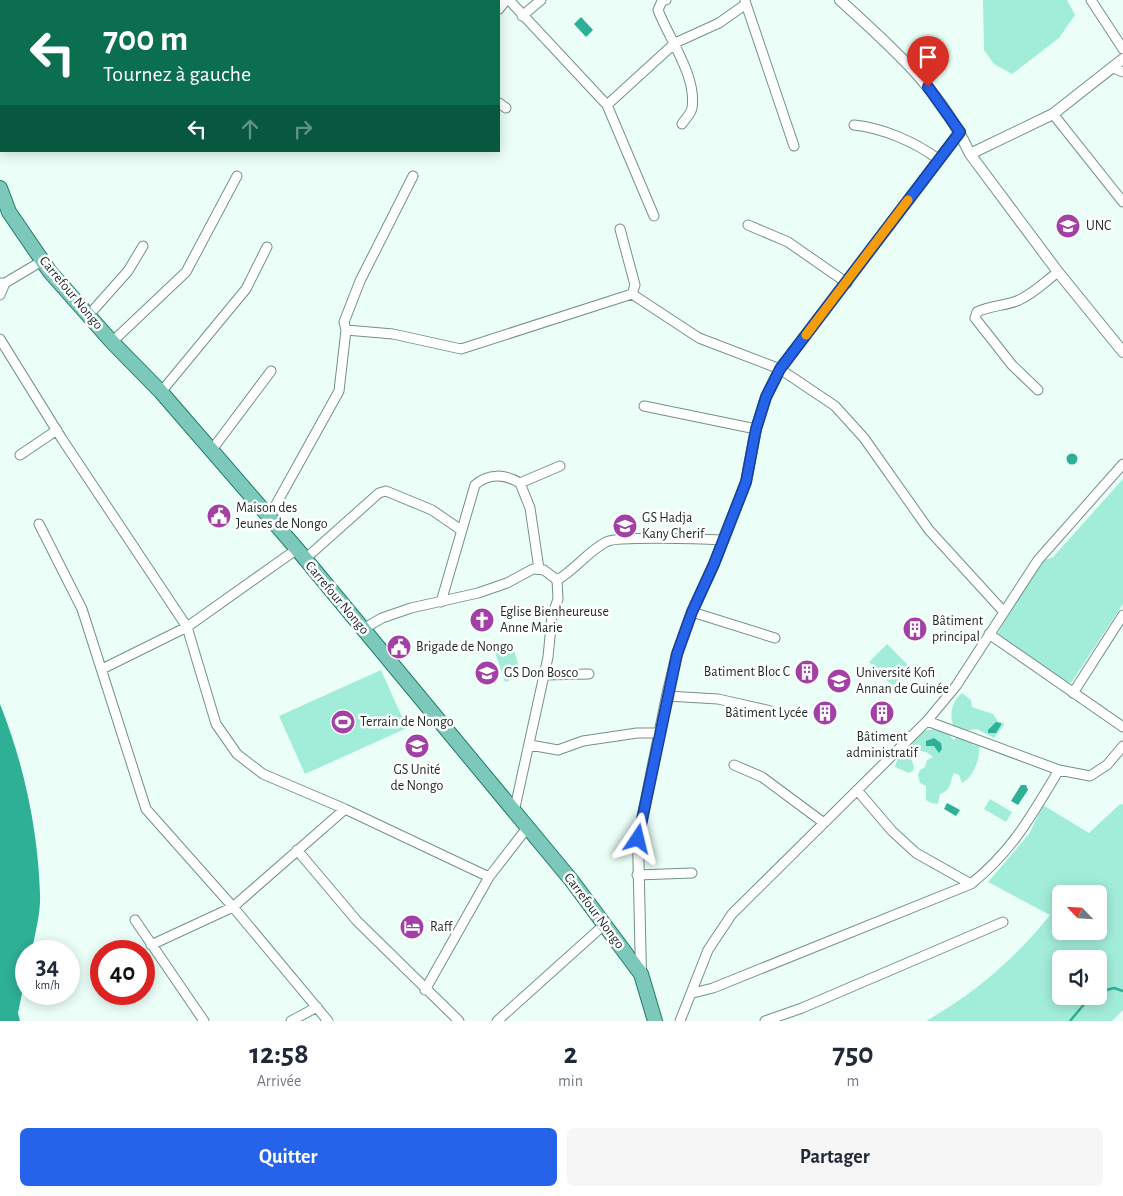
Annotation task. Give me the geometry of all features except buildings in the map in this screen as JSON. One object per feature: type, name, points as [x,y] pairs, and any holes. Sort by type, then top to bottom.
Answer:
[{"type":"main road","name":"Carrefour Nongo","points":[[0,188],[9,212],[42,261],[88,316],[161,392],[301,554],[605,924],[641,974],[655,1021]]},
{"type":"street","points":[[508,0],[607,105],[654,216]]},
{"type":"street","points":[[522,16],[541,0]]},
{"type":"street","points":[[666,0],[662,1],[658,10],[676,43],[692,94],[692,110],[682,124]]},
{"type":"street","points":[[840,0],[921,78],[936,95],[960,132],[970,154],[1058,272],[1123,352]]},
{"type":"street","points":[[1091,0],[1123,49]]},
{"type":"street","points":[[607,105],[676,43],[719,22],[746,2],[794,146]]},
{"type":"street","points":[[970,154],[1053,114],[1118,70],[1123,59]]},
{"type":"street","points":[[1053,114],[1123,202]]},
{"type":"street","points":[[854,125],[868,126],[922,147],[938,159]]},
{"type":"street","points":[[641,974],[638,839],[677,654],[692,612],[714,564],[746,482],[756,429],[766,397],[780,369],[960,132]]},
{"type":"street","points":[[112,342],[186,272],[237,176]]},
{"type":"street","points":[[268,517],[339,391],[346,330],[344,322],[360,281],[413,176]]},
{"type":"street","points":[[748,225],[788,242],[847,283]]},
{"type":"street","points":[[620,229],[635,285],[632,294]]},
{"type":"street","points":[[88,316],[128,271],[143,246]]},
{"type":"street","points":[[161,392],[246,289],[267,247]]},
{"type":"street","points":[[0,295],[3,283],[42,261]]},
{"type":"street","points":[[1038,390],[1012,365],[975,318],[977,312],[996,304],[1018,301],[1058,272]]},
{"type":"street","points":[[346,330],[392,334],[461,349],[632,294]]},
{"type":"street","points":[[632,294],[699,338],[780,369],[835,406],[864,438],[929,530],[1003,612]]},
{"type":"street","points":[[0,339],[57,430],[187,627],[216,724],[237,754],[263,774],[345,809],[489,877]]},
{"type":"street","points":[[211,451],[271,371]]},
{"type":"street","points":[[644,406],[756,429]]},
{"type":"street","points":[[20,455],[57,430]]},
{"type":"street","points":[[680,1021],[693,993],[708,950],[732,914],[927,721],[956,686],[1038,560],[1123,464]]},
{"type":"street","points":[[520,483],[560,466]]},
{"type":"street","points":[[441,602],[475,486],[480,480],[497,476],[513,478],[520,483],[530,508],[539,568],[557,580]]},
{"type":"street","points":[[102,669],[187,627],[301,554],[383,491],[390,491],[432,510],[461,530]]},
{"type":"street","points":[[39,524],[82,610],[146,808],[233,907],[328,1021]]},
{"type":"street","points":[[557,580],[566,575],[587,554],[608,540],[694,538],[722,540]]},
{"type":"street","points":[[364,629],[382,618],[493,588],[507,583],[528,571],[539,568]]},
{"type":"street","points":[[514,812],[544,675],[552,616],[558,599],[557,580]]},
{"type":"street","points":[[692,612],[775,638]]},
{"type":"street","points":[[1073,693],[1123,615]]},
{"type":"street","points":[[989,634],[1123,727]]},
{"type":"street","points":[[544,675],[588,674]]},
{"type":"street","points":[[668,696],[718,698],[771,712]]},
{"type":"street","points":[[927,721],[1059,770],[1090,776],[1107,765],[1123,746]]},
{"type":"street","points":[[530,745],[558,750],[583,741],[637,733],[660,733]]},
{"type":"street","points":[[734,765],[762,778],[824,823]]},
{"type":"street","points":[[693,993],[713,988],[972,884],[993,866],[1020,834],[1059,770]]},
{"type":"street","points":[[857,790],[892,831],[916,853],[972,884]]},
{"type":"street","points":[[155,943],[233,907],[345,809]]},
{"type":"street","points":[[425,990],[489,877],[527,828]]},
{"type":"street","points":[[297,850],[357,921],[425,990],[459,1021]]},
{"type":"street","points":[[638,875],[692,873]]},
{"type":"street","points":[[135,920],[148,940]]},
{"type":"street","points":[[765,1021],[802,1008],[1003,922]]},
{"type":"street","points":[[497,1021],[605,924]]},
{"type":"street","points":[[155,951],[204,1021]]},
{"type":"street","points":[[291,1021],[317,1007]]},
{"type":"shaded area","points":[[983,0],[1067,0],[1075,15],[1059,38],[1012,74],[994,64],[984,50]]},
{"type":"shaded area","points":[[581,17],[593,30],[586,37],[574,24]]},
{"type":"shaded area","points":[[1072,453],[1078,459],[1072,465],[1066,459]]},
{"type":"shaded area","points":[[1123,479],[1123,604],[1071,683],[1060,679],[1001,644],[998,633],[1009,611],[1024,591],[1039,562],[1053,557]]},
{"type":"shaded area","points":[[512,644],[522,676],[505,682],[494,649]]},
{"type":"shaded area","points":[[887,644],[911,668],[893,686],[869,662]]},
{"type":"shaded area","name":"Terrain de Nongo","points":[[381,670],[407,728],[305,774],[279,716]]},
{"type":"shaded area","points":[[962,693],[971,700],[972,707],[993,714],[999,723],[1003,722],[1004,725],[994,738],[977,729],[964,731],[954,728],[952,709],[955,701]]},
{"type":"shaded area","points":[[0,704],[23,774],[33,822],[39,870],[40,901],[34,940],[15,940],[15,1005],[20,1005],[18,1013],[20,1021],[0,1021]]},
{"type":"shaded area","points":[[996,722],[1001,723],[1001,725],[996,733],[988,733],[988,730]]},
{"type":"shaded area","points":[[939,728],[952,734],[951,737],[954,740],[957,736],[970,740],[973,745],[979,746],[979,756],[970,777],[962,783],[959,775],[954,773],[949,788],[940,794],[938,804],[926,800],[926,786],[920,783],[918,775],[920,770],[925,767],[927,760],[933,757],[926,752],[920,751],[911,759],[914,766],[913,771],[909,773],[895,767],[903,752],[923,731]]},
{"type":"shaded area","points":[[934,738],[941,743],[942,749],[939,753],[934,746],[926,746],[926,741]]},
{"type":"shaded area","points":[[1021,785],[1026,785],[1028,790],[1018,805],[1011,801]]},
{"type":"shaded area","points":[[990,799],[1012,812],[1006,822],[984,809]]},
{"type":"shaded area","points":[[947,803],[960,810],[956,816],[944,809]]},
{"type":"shaded area","points":[[1123,804],[1123,1010],[1112,1021],[926,1021],[961,999],[993,974],[1023,946],[1050,915],[988,882],[1029,834],[1043,805],[1089,833],[1119,805]]},
{"type":"waterway","points":[[1107,990],[1114,988],[1123,991]]},
{"type":"waterway","points":[[1070,1021],[1083,1005]]},
{"type":"slow traffic","points":[[806,335],[908,200]]},
{"type":"place","name":"UNC","points":[[1068,226]]},
{"type":"place","name":"Maison des Jeunes de Nongo","points":[[219,516]]},
{"type":"place","name":"GS Hadja Kany Cherif","points":[[625,526]]},
{"type":"place","name":"Eglise Bienheureuse Anne Marie","points":[[482,620]]},
{"type":"place","name":"Bâtiment principal","points":[[915,629]]},
{"type":"place","name":"Brigade de Nongo","points":[[399,647]]},
{"type":"place","name":"Batiment Bloc C","points":[[807,672]]},
{"type":"place","name":"GS Don Bosco","points":[[487,673]]},
{"type":"place","name":"Université Kofi Annan de Guinée","points":[[839,681]]},
{"type":"place","name":"Bâtiment Lycée","points":[[825,713]]},
{"type":"place","name":"Bâtiment administratif","points":[[882,713]]},
{"type":"place","name":"Terrain de Nongo","points":[[343,722]]},
{"type":"place","name":"GS Unité de Nongo","points":[[417,746]]},
{"type":"place","name":"Raff","points":[[412,927]]},
{"type":"route","points":[[638,839],[677,654],[692,612],[714,564],[746,482],[756,429],[766,397],[780,369],[960,132],[936,95],[928,87]]}]
